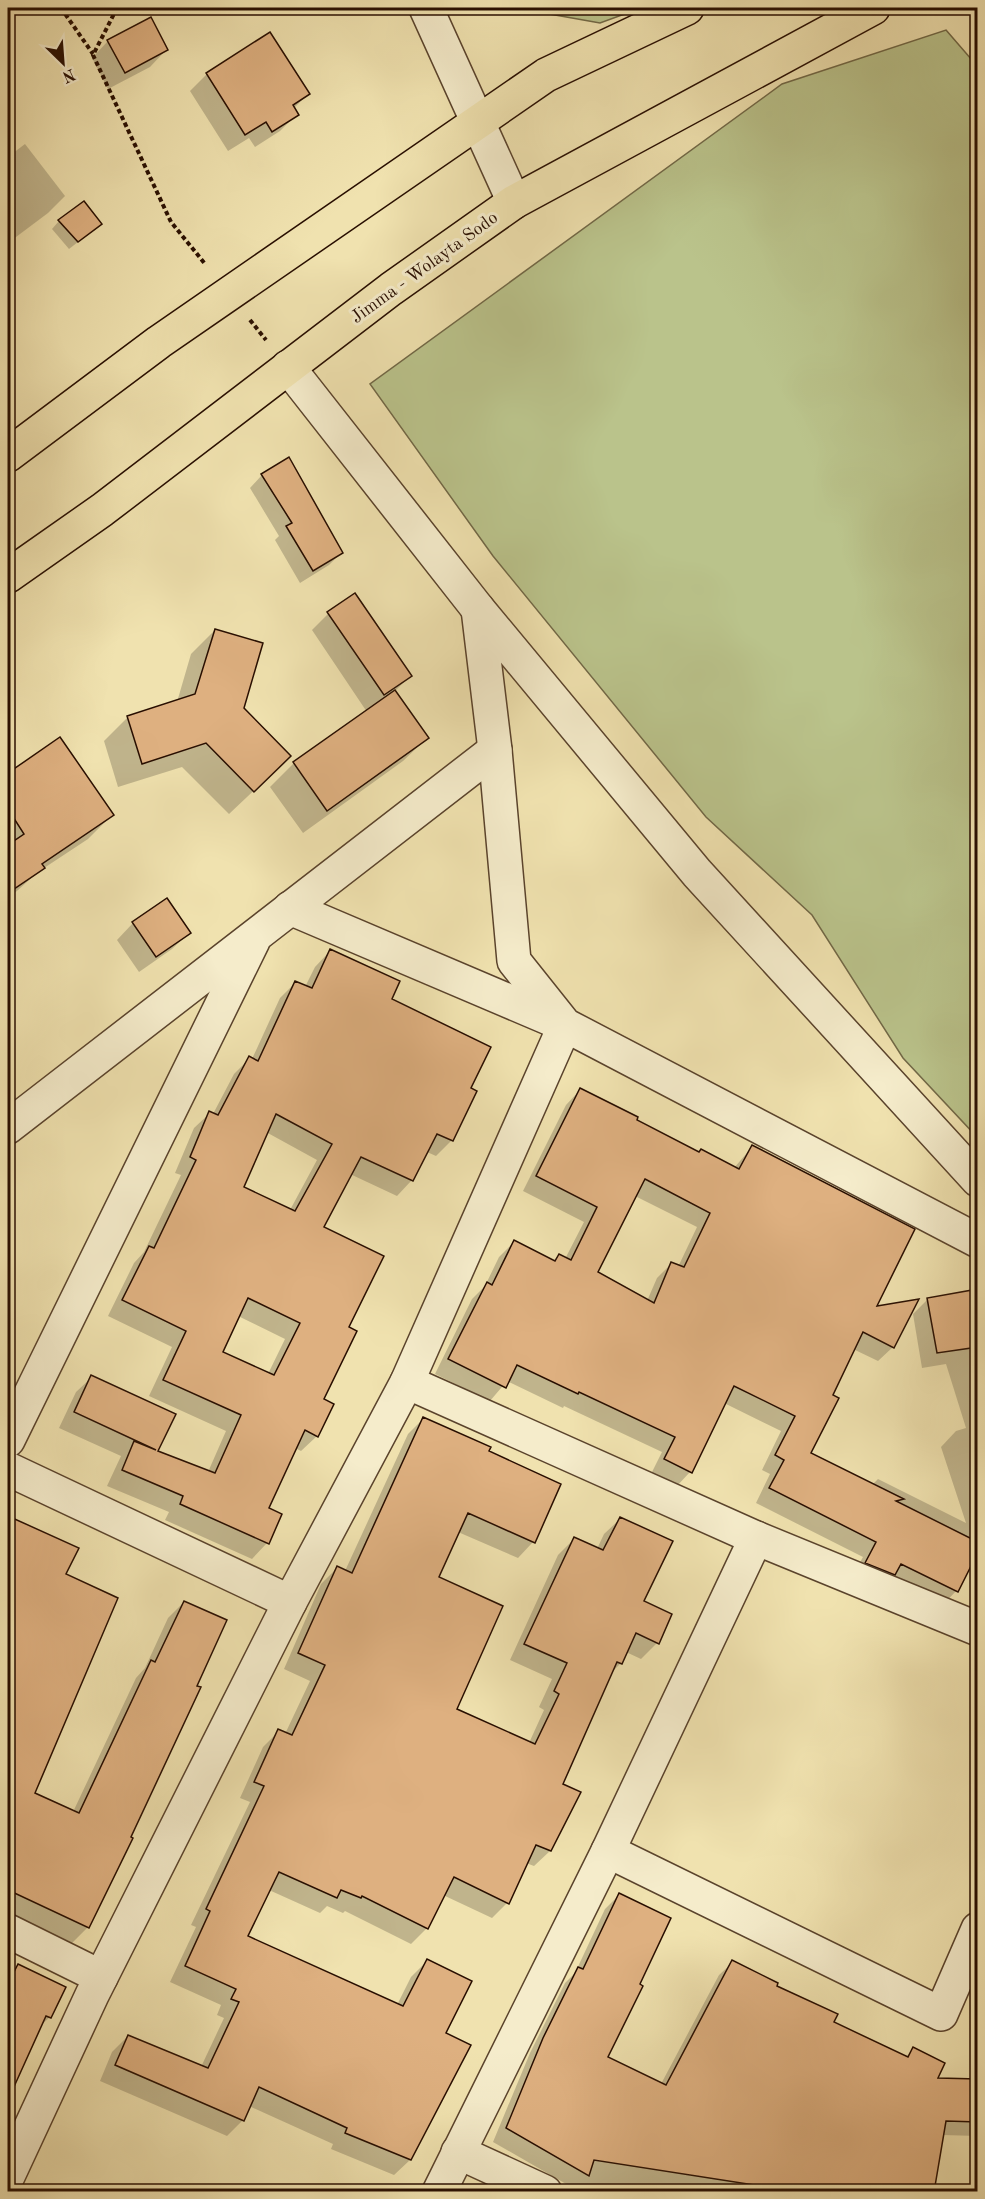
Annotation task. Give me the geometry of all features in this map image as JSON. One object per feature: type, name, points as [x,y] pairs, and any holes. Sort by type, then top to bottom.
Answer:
[{"type":"highway","points":[[8,455],[229,294],[546,75],[687,8]]},
{"type":"highway","name":"Jimma - Wolayta Sodo","points":[[8,576],[102,510],[391,289],[514,202],[873,8]]},
{"type":"street","points":[[426,8],[514,202]]},
{"type":"street","points":[[288,367],[478,609],[697,873],[978,1180]]},
{"type":"street","points":[[478,609],[495,750],[514,961],[565,1025]]},
{"type":"street","points":[[8,1126],[495,750]]},
{"type":"street","points":[[290,908],[565,1025],[978,1241]]},
{"type":"street","points":[[8,1440],[256,934]]},
{"type":"street","points":[[8,2176],[101,1977],[290,1602],[407,1382],[565,1025]]},
{"type":"street","points":[[407,1382],[756,1538],[978,1629]]},
{"type":"street","points":[[8,1469],[290,1602]]},
{"type":"street","points":[[439,2192],[608,1851],[756,1538]]},
{"type":"street","points":[[608,1851],[941,2014],[978,1929]]},
{"type":"street","points":[[8,1931],[101,1977]]},
{"type":"street","points":[[458,2152],[545,2192]]},
{"type":"path","points":[[61,8],[93,55],[171,222],[288,367]]},
{"type":"path","points":[[93,55],[117,8]]},
{"type":"green space","points":[[540,8],[641,8],[600,23],[544,13]]},
{"type":"green space","points":[[946,30],[978,67],[977,1137],[903,1058],[812,915],[706,817],[493,556],[370,384],[782,84]]},
{"type":"building","points":[[151,17],[168,50],[125,73],[107,40]]},
{"type":"building","points":[[270,32],[310,94],[293,105],[299,115],[272,132],[266,122],[245,135],[206,73]]},
{"type":"building","points":[[84,201],[102,224],[78,242],[58,220]]},
{"type":"building","points":[[289,457],[343,553],[313,571],[286,526],[292,523],[261,474]]},
{"type":"building","points":[[355,593],[412,676],[384,695],[327,612]]},
{"type":"building","points":[[215,629],[263,643],[244,708],[291,756],[254,792],[206,743],[142,764],[127,716],[195,694]]},
{"type":"building","points":[[395,690],[429,738],[327,811],[293,762]]},
{"type":"building","points":[[60,737],[114,815],[42,864],[45,868],[8,893],[8,845],[24,834],[8,809],[8,773]]},
{"type":"building","points":[[167,898],[191,933],[156,957],[132,922]]},
{"type":"building","points":[[330,949],[400,981],[392,999],[491,1047],[471,1088],[477,1091],[453,1141],[437,1134],[413,1181],[361,1157],[324,1227],[384,1256],[349,1327],[357,1331],[324,1399],[334,1404],[318,1437],[305,1430],[269,1508],[282,1514],[269,1544],[180,1504],[183,1496],[122,1470],[134,1441],[156,1450],[74,1412],[91,1375],[176,1414],[158,1451],[215,1473],[241,1415],[163,1380],[186,1331],[122,1300],[149,1246],[154,1248],[196,1160],[190,1157],[209,1111],[218,1115],[249,1056],[258,1061],[295,981],[312,988]],"holes":[[[276,1114],[332,1144],[295,1211],[244,1187]],[[248,1298],[300,1323],[274,1375],[223,1352]]]},
{"type":"building","points":[[580,1088],[638,1117],[637,1120],[699,1152],[701,1149],[739,1169],[752,1145],[915,1229],[877,1306],[919,1299],[894,1348],[863,1332],[833,1395],[839,1398],[811,1453],[904,1499],[896,1501],[978,1542],[978,1552],[958,1592],[901,1564],[895,1575],[865,1563],[876,1542],[769,1488],[784,1460],[775,1455],[795,1416],[734,1386],[692,1473],[664,1459],[675,1437],[579,1392],[578,1394],[517,1365],[506,1388],[448,1359],[487,1282],[492,1285],[514,1240],[555,1261],[559,1254],[571,1260],[597,1207],[536,1176]],"holes":[[[645,1179],[710,1213],[684,1267],[671,1262],[654,1303],[598,1272]]]},
{"type":"building","points":[[978,1289],[978,1347],[937,1353],[927,1298]]},
{"type":"building","points":[[423,1417],[491,1447],[489,1451],[561,1484],[535,1543],[468,1513],[439,1577],[503,1606],[457,1709],[535,1744],[559,1694],[554,1691],[567,1663],[524,1644],[574,1537],[603,1550],[620,1517],[673,1541],[644,1601],[672,1614],[659,1644],[636,1633],[622,1664],[617,1662],[563,1784],[581,1792],[551,1851],[536,1845],[509,1904],[454,1877],[428,1929],[362,1896],[361,1898],[341,1890],[337,1898],[279,1872],[248,1936],[403,2006],[427,1959],[472,1981],[446,2033],[471,2045],[411,2160],[345,2133],[347,2128],[259,2087],[244,2121],[115,2065],[128,2035],[208,2068],[239,2002],[231,1999],[236,1989],[185,1966],[210,1911],[206,1909],[264,1786],[254,1782],[278,1729],[292,1735],[325,1665],[298,1653],[337,1566],[352,1573]]},
{"type":"building","points":[[8,1516],[79,1548],[66,1574],[118,1598],[35,1793],[79,1813],[151,1660],[155,1662],[184,1601],[227,1620],[197,1686],[201,1687],[131,1837],[133,1838],[89,1928],[8,1890]]},
{"type":"building","points":[[619,1893],[671,1918],[640,1984],[643,1986],[608,2057],[666,2085],[732,1960],[778,1983],[777,1986],[838,2014],[834,2022],[908,2057],[913,2047],[945,2063],[938,2078],[978,2079],[978,2122],[946,2121],[934,2192],[799,2192],[594,2160],[589,2176],[506,2128],[543,2038],[578,1967],[583,1969]]},
{"type":"building","points":[[18,1964],[66,1987],[51,2018],[46,2016],[8,2100],[8,1984]]}]
